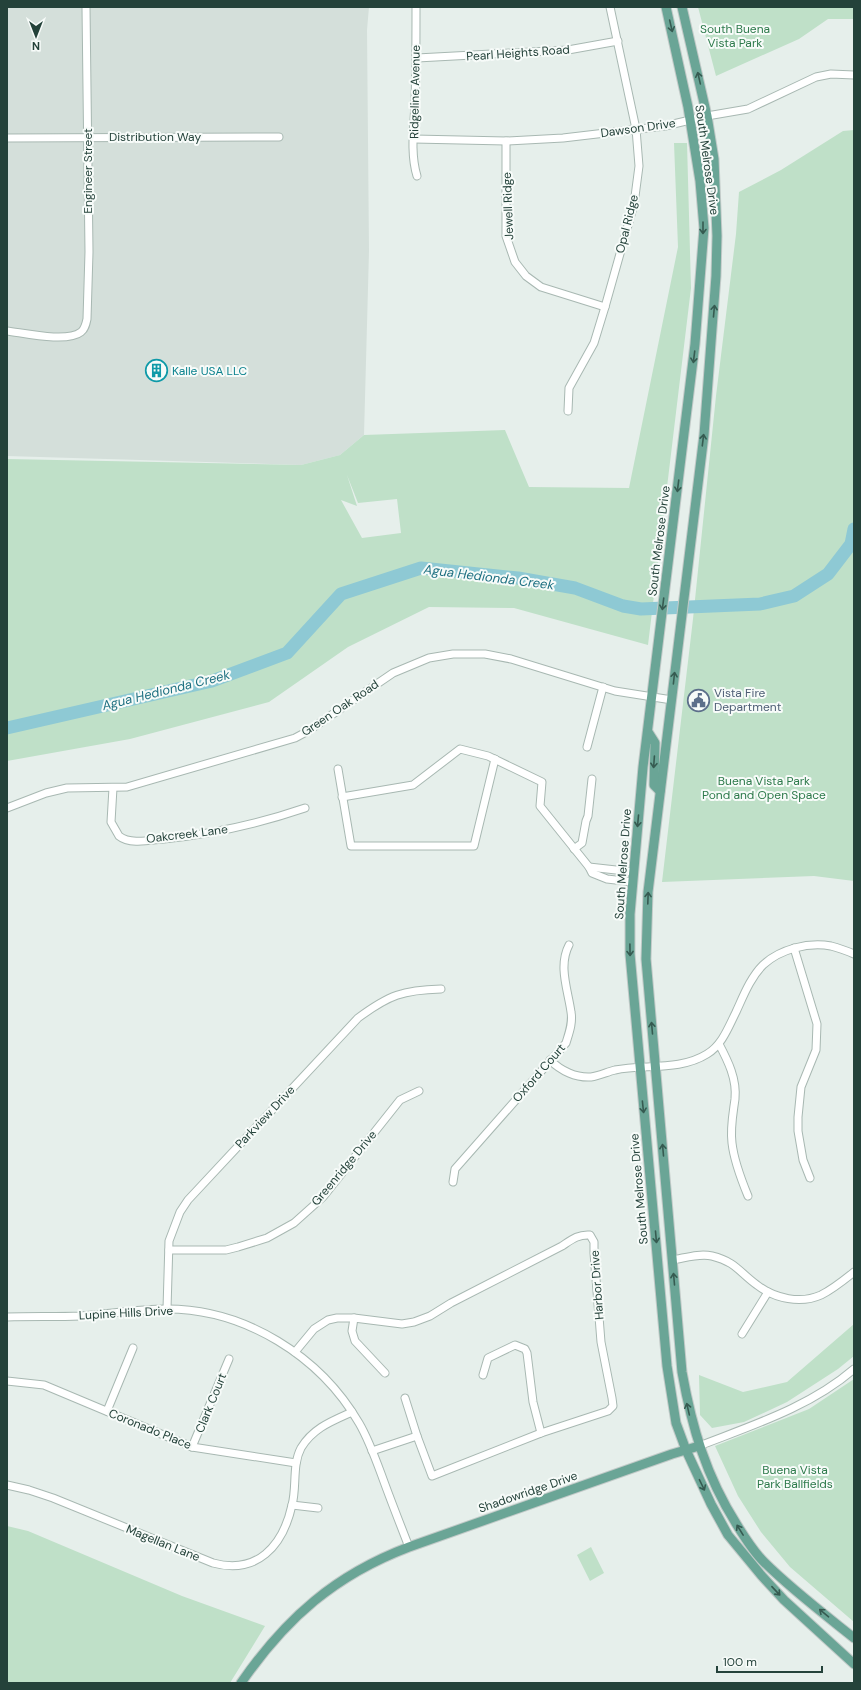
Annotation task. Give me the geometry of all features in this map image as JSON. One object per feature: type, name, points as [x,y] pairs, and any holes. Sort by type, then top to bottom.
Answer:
[{"type":"main road","name":"South Melrose Drive","points":[[666,7],[690,120],[700,181],[704,228],[695,344],[656,659],[630,914],[630,954],[667,1366],[676,1422],[686,1450],[711,1504],[728,1535],[784,1600],[854,1664]]},
{"type":"main road","name":"South Melrose Drive","points":[[682,7],[707,116],[714,159],[717,236],[716,276],[704,435],[648,892],[646,924],[646,959],[682,1372],[688,1406],[699,1446],[710,1476],[750,1546],[763,1562],[854,1638]]},
{"type":"main road","points":[[648,732],[655,743],[654,785],[660,791]]},
{"type":"main road","name":"Shadowridge Drive","points":[[241,1683],[260,1655],[293,1618],[321,1595],[367,1565],[409,1546],[699,1446]]},
{"type":"street","name":"Engineer Street","points":[[7,331],[60,337],[72,336],[80,333],[85,328],[88,306],[86,7]]},
{"type":"street","name":"Ridgeline Avenue","points":[[416,7],[417,58],[414,167],[417,176]]},
{"type":"street","name":"Opal Ridge","points":[[568,411],[569,388],[594,343],[605,307],[634,204],[638,166],[636,129],[610,7]]},
{"type":"street","name":"Pearl Heights Road","points":[[417,58],[568,50],[618,41]]},
{"type":"street","name":"Dawson Drive","points":[[414,139],[506,141],[563,138],[665,126],[707,116],[748,109],[816,77],[830,74],[854,75]]},
{"type":"street","name":"Distribution Way","points":[[7,138],[279,137]]},
{"type":"street","name":"Jewell Ridge","points":[[506,141],[506,236],[514,262],[526,276],[541,287],[605,307]]},
{"type":"street","name":"Green Oak Road","points":[[7,808],[46,793],[67,788],[127,787],[295,738],[308,731],[393,673],[429,658],[453,654],[485,654],[511,659],[615,691],[672,700]]},
{"type":"street","points":[[587,747],[603,687]]},
{"type":"street","points":[[342,797],[413,785],[460,749],[488,756],[542,782],[540,806],[589,867],[592,873],[598,877],[633,882]]},
{"type":"street","points":[[338,769],[350,846],[474,846],[495,759]]},
{"type":"street","points":[[574,849],[582,843],[588,816],[592,779]]},
{"type":"street","name":"Oakcreek Lane","points":[[113,788],[111,822],[118,836],[128,840],[151,840],[199,835],[251,825],[305,808]]},
{"type":"street","points":[[589,867],[634,872]]},
{"type":"street","name":"Oxford Court","points":[[452,1182],[455,1169],[566,1043],[571,1025],[571,1012],[564,964],[565,953],[569,945]]},
{"type":"street","points":[[550,1060],[558,1068],[573,1075],[592,1077],[615,1070],[640,1069],[684,1063],[700,1058],[708,1054],[724,1037],[750,983],[763,965],[782,953],[794,948],[817,945],[831,946],[854,954]]},
{"type":"street","points":[[794,948],[817,1024],[816,1050],[801,1087],[798,1117],[798,1131],[803,1160],[810,1178]]},
{"type":"street","name":"Parkview Drive","points":[[168,1309],[169,1241],[180,1212],[188,1200],[358,1018],[377,1004],[396,995],[415,990],[441,989]]},
{"type":"street","points":[[718,1044],[729,1063],[734,1081],[735,1098],[732,1115],[732,1142],[737,1169],[748,1196]]},
{"type":"street","name":"Greenridge Drive","points":[[169,1250],[226,1250],[267,1238],[294,1224],[324,1197],[400,1100],[419,1091]]},
{"type":"street","name":"Harbor Drive","points":[[295,1352],[314,1329],[328,1320],[338,1318],[354,1318],[402,1324],[414,1322],[430,1316],[451,1303],[562,1246],[576,1237],[583,1234],[590,1235],[594,1242],[602,1342],[613,1406],[608,1411],[541,1433],[432,1476],[405,1398]]},
{"type":"street","points":[[672,1260],[700,1255],[711,1256],[727,1261],[737,1266],[757,1286],[774,1295],[790,1299],[806,1299],[820,1295],[835,1287],[854,1272]]},
{"type":"street","points":[[742,1334],[768,1292]]},
{"type":"street","name":"Lupine Hills Drive","points":[[7,1317],[78,1316],[168,1309],[194,1311],[230,1319],[273,1338],[306,1360],[332,1384],[352,1412],[364,1432],[409,1546]]},
{"type":"street","points":[[354,1318],[352,1331],[355,1341],[385,1373]]},
{"type":"street","points":[[483,1375],[488,1358],[514,1346],[525,1349],[527,1353],[533,1402],[541,1433]]},
{"type":"street","points":[[107,1411],[133,1348]]},
{"type":"street","name":"Clark Court","points":[[192,1447],[229,1359]]},
{"type":"street","name":"Shadowridge Drive","points":[[699,1446],[795,1408],[842,1379],[854,1369]]},
{"type":"street","name":"Coronado Place","points":[[7,1381],[44,1385],[192,1447],[296,1463]]},
{"type":"street","name":"Magellan Lane","points":[[7,1485],[53,1498],[213,1563],[225,1566],[246,1565],[268,1553],[280,1536],[292,1505],[296,1463],[301,1449],[309,1438],[323,1425],[352,1412]]},
{"type":"street","points":[[372,1451],[417,1436]]},
{"type":"street","points":[[292,1505],[318,1508]]},
{"type":"shaded area","points":[[7,7],[369,7],[367,30],[369,251],[364,435],[340,455],[301,465],[7,456]]},
{"type":"green space","name":"South Buena Vista Park","points":[[698,7],[854,7],[854,19],[828,19],[799,39],[716,76]]},
{"type":"green space","name":"Buena Vista Park Pond and Open Space","points":[[854,130],[854,881],[814,876],[662,882],[693,619],[716,396],[736,234],[739,192],[781,170],[843,131]]},
{"type":"green space","points":[[674,143],[687,143],[691,288],[648,645],[514,608],[429,607],[348,647],[269,702],[130,739],[7,761],[7,459],[301,465],[340,455],[364,435],[505,430],[529,487],[629,488],[678,247]],"holes":[[[347,475],[358,503],[397,499],[401,533],[362,538],[341,500],[357,506]]]},
{"type":"green space","points":[[854,1324],[854,1356],[838,1369],[787,1402],[744,1422],[712,1428],[700,1415],[699,1375],[743,1392],[787,1382]]},
{"type":"green space","name":"Buena Vista Park Ballfields","points":[[854,1379],[854,1622],[790,1567],[761,1532],[738,1496],[715,1446],[809,1409]]},
{"type":"green space","points":[[7,1526],[28,1531],[182,1596],[265,1626],[230,1683],[7,1683]]},
{"type":"green space","points":[[591,1547],[604,1573],[590,1581],[577,1555]]},
{"type":"waterway","name":"Agua Hedionda Creek","points":[[7,728],[212,681],[287,653],[341,594],[421,568],[518,578],[575,588],[623,606],[641,609],[760,604],[794,596],[828,574],[851,544],[854,529]]},
{"type":"place","name":"Kalle USA LLC","points":[[156,371]]},
{"type":"place","name":"Vista Fire Department","points":[[699,700]]}]
